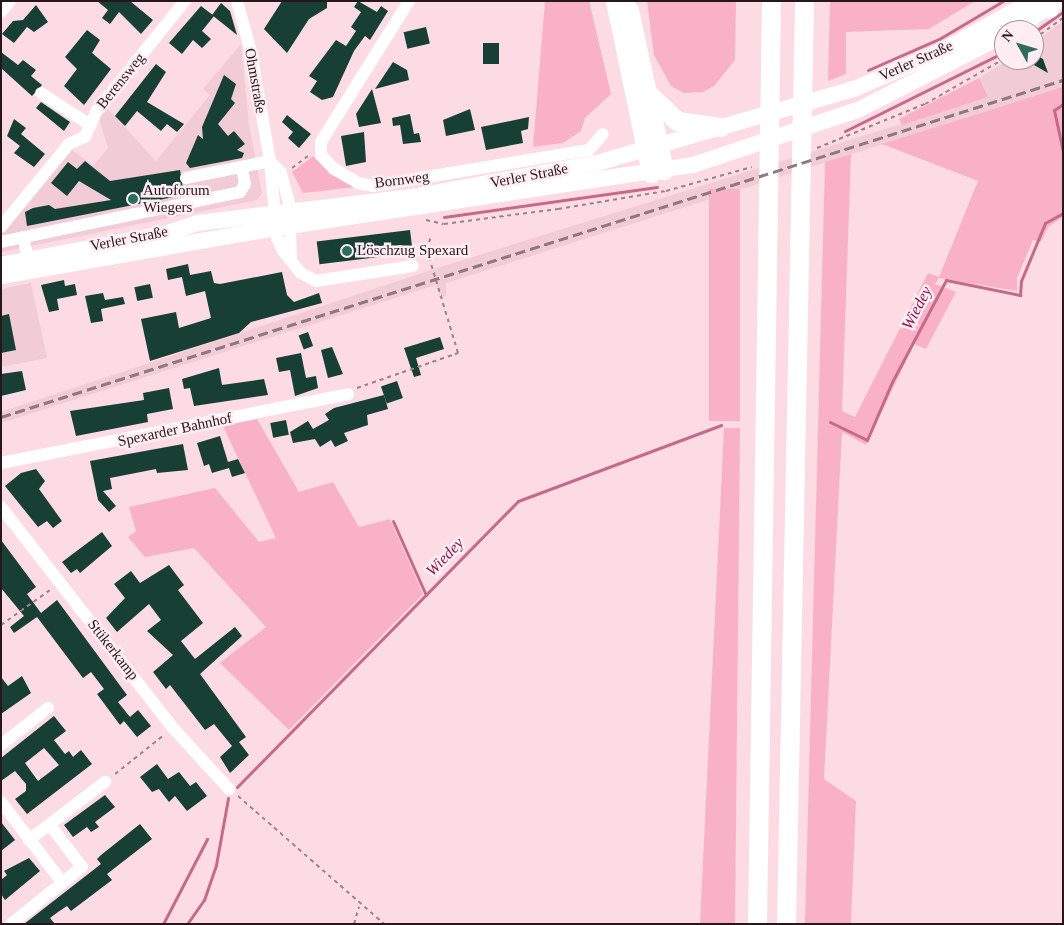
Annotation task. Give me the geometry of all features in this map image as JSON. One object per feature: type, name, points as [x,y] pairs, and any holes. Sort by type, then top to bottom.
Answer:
[{"type":"highway","points":[[615,1],[657,171]]},
{"type":"highway","points":[[627,1],[648,92],[652,148]]},
{"type":"highway","points":[[786,924],[805,1]]},
{"type":"highway","points":[[757,924],[771,2]]},
{"type":"highway","points":[[648,92],[676,121],[721,127]]},
{"type":"main road","name":"Verler Straße","points":[[292,219],[531,177],[652,148],[854,89],[1040,7]]},
{"type":"main road","points":[[1024,20],[1040,7]]},
{"type":"main road","name":"Verler Straße","points":[[1,276],[275,221],[657,171],[827,123],[994,39]]},
{"type":"main road","name":"Verler Straße","points":[[1,265],[164,234],[198,223],[275,221]]},
{"type":"street","points":[[1,12],[10,1]]},
{"type":"street","name":"Berensweg","points":[[1,227],[69,144],[85,137],[97,110],[186,1]]},
{"type":"street","name":"Ohmstraße","points":[[237,1],[251,52],[270,161],[275,221],[283,252],[291,258],[300,273],[316,281],[413,266]]},
{"type":"street","points":[[319,150],[409,1]]},
{"type":"street","points":[[41,93],[90,125]]},
{"type":"street","name":"Bornweg","points":[[319,150],[349,178],[373,186],[589,150],[603,134]]},
{"type":"street","points":[[186,178],[270,161]]},
{"type":"street","name":"Ohmstraße","points":[[270,161],[281,173],[292,219],[291,258]]},
{"type":"street","points":[[1,242],[240,192],[245,184],[242,168]]},
{"type":"street","points":[[23,237],[28,259]]},
{"type":"street","name":"Spexarder Bahnhof","points":[[1,463],[348,394]]},
{"type":"street","name":"Stükerkamp","points":[[1,508],[173,728],[229,789]]},
{"type":"street","points":[[1,745],[48,708]]},
{"type":"street","points":[[29,840],[105,782]]},
{"type":"street","points":[[3,810],[62,882]]},
{"type":"street","points":[[11,924],[82,867],[50,825]]},
{"type":"path","points":[[1038,20],[1040,7]]},
{"type":"path","points":[[288,170],[319,150]]},
{"type":"path","points":[[348,394],[363,384],[458,353],[427,250],[431,236]]},
{"type":"path","points":[[1,625],[60,582]]},
{"type":"path","points":[[105,782],[173,728]]},
{"type":"path","points":[[229,789],[360,907],[384,924]]},
{"type":"path","points":[[354,924],[360,907]]},
{"type":"shaded area","points":[[545,1],[589,1],[611,94],[585,118],[581,131],[563,143],[533,147]]},
{"type":"shaded area","points":[[647,1],[736,1],[735,60],[714,86],[703,92],[684,93],[671,86],[654,55]]},
{"type":"shaded area","points":[[830,1],[975,1],[929,29],[846,32],[846,74],[828,81]]},
{"type":"shaded area","points":[[1063,21],[1063,87],[446,283],[446,296],[440,298],[436,285],[1,423],[1,412],[431,270],[988,97],[979,78],[994,69],[1044,70],[1044,35]]},
{"type":"shaded area","points":[[241,44],[249,125],[262,193],[257,200],[1,252],[1,234],[71,149],[93,166],[108,148],[99,119],[107,108],[156,161],[210,95],[203,89]]},
{"type":"shaded area","points":[[979,78],[988,97],[902,125],[899,119]]},
{"type":"shaded area","points":[[1063,87],[1063,217],[1048,227],[1041,242],[1033,240],[1017,278],[1017,291],[939,278],[935,284],[956,292],[926,349],[914,344],[866,445],[842,432],[824,779],[856,801],[851,924],[805,924],[825,162],[851,154],[842,411],[855,417],[928,273],[939,277],[978,181],[882,144]]},
{"type":"shaded area","points":[[313,156],[330,174],[355,187],[303,193],[292,172]]},
{"type":"shaded area","points":[[709,189],[740,189],[740,421],[709,421]]},
{"type":"shaded area","points":[[31,283],[47,358],[1,367],[1,289]]},
{"type":"shaded area","points":[[257,419],[299,492],[333,482],[359,527],[390,519],[423,594],[289,730],[220,663],[266,627],[194,548],[145,557],[128,537],[136,531],[129,507],[215,488],[259,542],[276,538],[223,426]]},
{"type":"shaded area","points":[[724,428],[740,428],[735,924],[700,924]]},
{"type":"building","points":[[97,1],[130,1],[153,20],[141,34],[119,12],[110,24],[102,18],[108,10]]},
{"type":"building","points":[[282,1],[327,1],[327,8],[309,19],[287,53],[264,29]]},
{"type":"building","points":[[358,1],[377,12],[381,6],[388,11],[370,40],[365,36],[354,51],[333,97],[322,100],[310,92],[317,81],[309,76],[336,40],[346,46],[356,31],[351,27],[361,12],[354,7]]},
{"type":"building","points":[[221,3],[230,11],[237,35],[212,15]]},
{"type":"building","points":[[36,5],[48,22],[34,32],[27,27],[14,43],[2,34],[13,21],[23,20]]},
{"type":"building","points":[[201,6],[214,16],[202,31],[211,39],[202,48],[193,40],[182,54],[169,43]]},
{"type":"building","points":[[426,27],[430,44],[407,49],[404,32]]},
{"type":"building","points":[[87,30],[100,40],[92,53],[111,69],[84,105],[64,86],[77,69],[65,57]]},
{"type":"building","points":[[483,43],[499,43],[499,64],[483,64]]},
{"type":"building","points":[[1,52],[18,65],[23,60],[36,70],[31,76],[42,85],[32,96],[1,68]]},
{"type":"building","points":[[393,62],[407,70],[409,80],[375,89]]},
{"type":"building","points":[[1044,62],[1048,73],[1043,70]]},
{"type":"building","points":[[156,64],[166,72],[147,102],[184,124],[177,132],[167,124],[161,131],[137,111],[125,126],[115,116]]},
{"type":"building","points":[[224,75],[236,84],[231,99],[235,103],[218,124],[228,136],[234,131],[245,144],[237,150],[244,153],[242,158],[190,168],[186,163],[198,135],[203,139],[202,127]]},
{"type":"building","points":[[372,89],[381,123],[359,127],[356,114]]},
{"type":"building","points":[[41,102],[70,122],[64,131],[36,108]]},
{"type":"building","points":[[470,109],[475,130],[446,136],[443,120]]},
{"type":"building","points":[[410,114],[414,134],[419,133],[421,142],[403,144],[400,125],[393,126],[392,118]]},
{"type":"building","points":[[287,115],[311,134],[299,148],[288,138],[293,132],[282,122]]},
{"type":"building","points":[[529,117],[528,129],[521,131],[523,143],[486,150],[481,127]]},
{"type":"building","points":[[14,119],[26,128],[21,134],[45,154],[34,167],[14,153],[20,146],[7,136]]},
{"type":"building","points":[[364,132],[366,162],[346,166],[341,136]]},
{"type":"building","name":"Autoforum Wiegers","points":[[85,161],[110,181],[180,170],[184,195],[27,226],[25,212],[33,208],[49,205],[55,209],[111,200],[79,181],[67,196],[51,183],[68,162],[77,169]]},
{"type":"building","points":[[410,230],[413,253],[320,264],[317,241]]},
{"type":"building","points":[[188,264],[190,275],[211,271],[214,283],[220,284],[282,272],[287,295],[294,302],[319,293],[322,303],[251,322],[239,333],[150,361],[141,319],[176,312],[179,328],[211,318],[205,291],[186,296],[182,277],[168,280],[166,269]]},
{"type":"building","points":[[64,280],[65,286],[75,284],[77,295],[57,299],[59,310],[49,312],[41,285]]},
{"type":"building","points":[[150,284],[153,298],[137,301],[134,287]]},
{"type":"building","points":[[103,293],[105,300],[123,297],[125,304],[101,309],[103,321],[91,323],[85,296]]},
{"type":"building","points":[[9,314],[16,350],[1,353],[1,316]]},
{"type":"building","points":[[308,332],[313,346],[304,350],[299,335]]},
{"type":"building","points":[[440,337],[444,349],[416,358],[421,375],[414,377],[404,348]]},
{"type":"building","points":[[332,347],[343,374],[328,378],[321,350]]},
{"type":"building","points":[[301,353],[306,378],[316,376],[318,388],[295,396],[290,370],[279,372],[276,358]]},
{"type":"building","points":[[219,368],[222,385],[264,379],[268,395],[194,406],[190,388],[184,389],[182,379]]},
{"type":"building","points":[[22,371],[26,390],[1,396],[1,374]]},
{"type":"building","points":[[397,381],[403,398],[387,404],[381,387]]},
{"type":"building","points":[[169,388],[173,409],[147,414],[148,422],[76,436],[70,411],[144,400],[143,393]]},
{"type":"building","points":[[384,395],[388,409],[367,415],[368,425],[344,433],[348,441],[335,447],[331,440],[320,447],[315,439],[293,443],[290,432],[308,421],[313,429],[329,420],[325,414],[334,408]]},
{"type":"building","points":[[286,420],[289,435],[273,438],[270,423]]},
{"type":"building","points":[[220,436],[228,462],[238,459],[245,473],[232,477],[229,468],[212,473],[209,464],[204,466],[197,443]]},
{"type":"building","points":[[183,444],[188,470],[157,473],[156,469],[110,478],[112,489],[103,491],[116,506],[109,512],[98,500],[90,461]]},
{"type":"building","points":[[36,469],[45,481],[39,489],[62,521],[53,528],[47,521],[38,527],[5,486],[21,473]]},
{"type":"building","points":[[102,532],[112,546],[80,573],[77,569],[71,573],[62,562]]},
{"type":"building","points":[[1,540],[36,587],[27,594],[41,613],[57,600],[127,695],[118,702],[130,717],[138,710],[151,726],[137,737],[124,721],[120,725],[97,694],[104,689],[91,672],[83,678],[37,617],[14,633],[10,627],[24,616],[1,588]]},
{"type":"building","points":[[169,565],[184,585],[178,590],[203,623],[181,641],[195,659],[235,627],[242,636],[200,674],[246,737],[239,742],[249,755],[230,773],[220,757],[232,746],[214,724],[205,730],[170,685],[166,689],[153,672],[173,655],[147,631],[161,620],[149,604],[117,632],[106,618],[125,598],[114,584],[131,571],[140,583]]},
{"type":"building","points":[[22,676],[31,693],[1,714],[1,677],[8,686]]},
{"type":"building","points":[[54,716],[66,731],[54,740],[65,754],[69,751],[73,757],[81,750],[92,764],[27,814],[15,799],[26,791],[26,784],[15,771],[1,781],[1,758]],"holes":[[[44,748],[59,765],[38,781],[25,763]]]},
{"type":"building","points":[[157,764],[168,779],[179,772],[190,786],[196,782],[207,796],[187,811],[175,796],[169,802],[159,789],[152,792],[140,777]]},
{"type":"building","points":[[105,795],[115,807],[95,822],[99,827],[91,832],[87,827],[73,837],[64,825]]},
{"type":"building","points":[[1,822],[15,840],[1,851]]},
{"type":"building","points":[[140,824],[152,839],[107,874],[112,880],[71,911],[67,906],[50,918],[55,924],[24,924],[101,864],[97,859]]},
{"type":"building","points":[[29,858],[40,871],[5,900],[1,894],[1,880],[7,875],[4,871]]},
{"type":"waterway","points":[[868,70],[939,39],[1003,1]]},
{"type":"waterway","points":[[1044,25],[1063,12]]},
{"type":"waterway","points":[[845,131],[994,57]]},
{"type":"waterway","name":"Wiedey","points":[[1063,104],[1054,110],[1063,152]]},
{"type":"waterway","points":[[444,217],[657,187]]},
{"type":"waterway","name":"Wiedey","points":[[830,422],[867,440],[892,382],[946,280],[1020,295],[1021,281],[1045,223],[1063,213]]},
{"type":"waterway","name":"Wiedey","points":[[237,787],[518,501],[721,425]]},
{"type":"waterway","points":[[393,521],[426,595]]},
{"type":"waterway","name":"Wiedey","points":[[187,924],[204,900],[216,865],[228,798]]},
{"type":"waterway","points":[[163,924],[207,839]]},
{"type":"railway","points":[[1,417],[1063,80]]},
{"type":"place","name":"Autoforum Wiegers","points":[[133,199]]},
{"type":"place","name":"Löschzug Spexard","points":[[347,251]]}]
